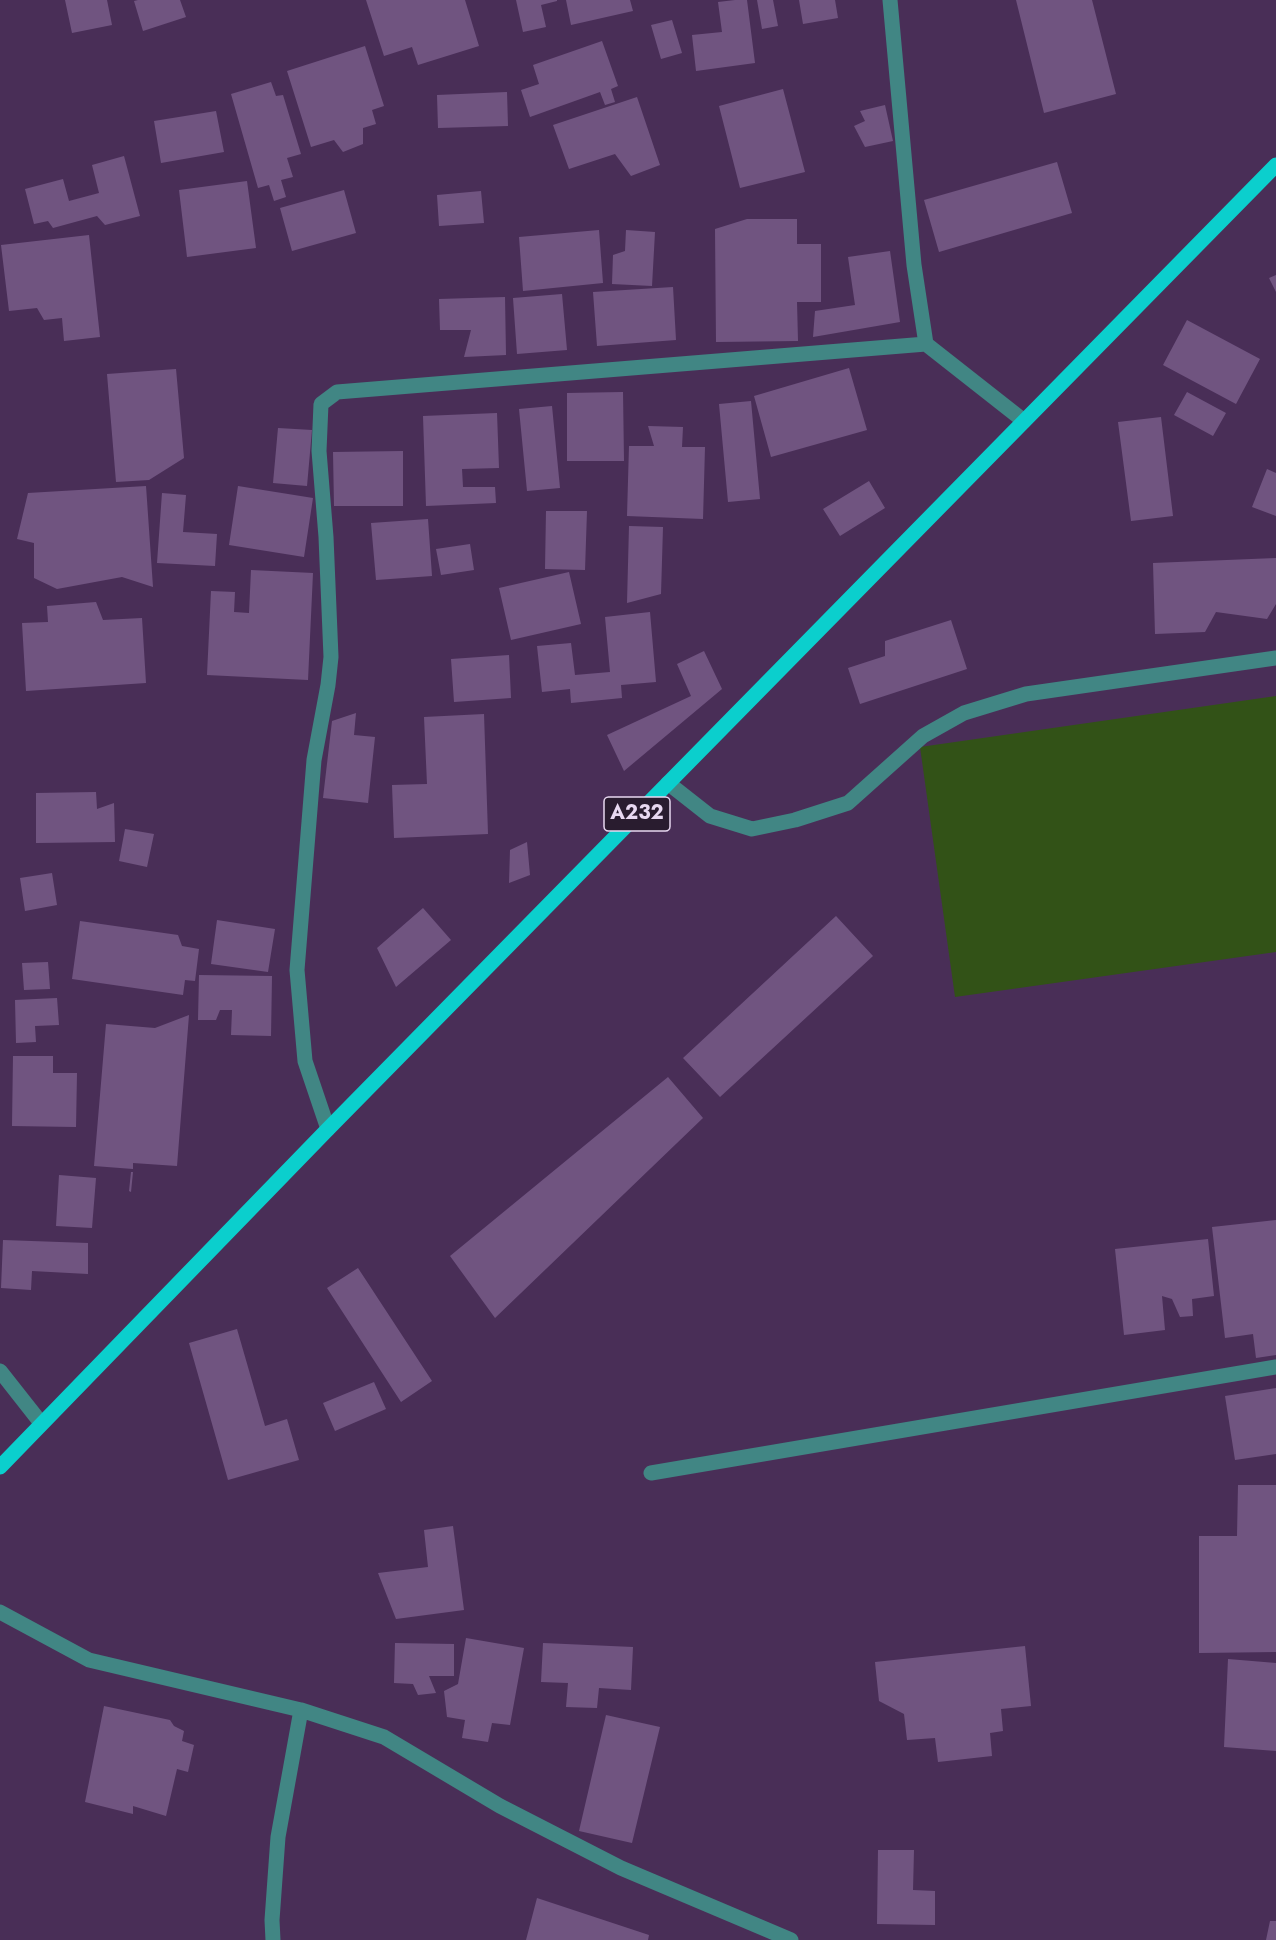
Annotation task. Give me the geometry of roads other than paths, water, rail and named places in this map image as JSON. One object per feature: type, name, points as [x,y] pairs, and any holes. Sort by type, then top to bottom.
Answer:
[{"type":"main road","name":"A232","points":[[0,1467],[327,1129],[1276,165]]},
{"type":"street","points":[[890,0],[914,265],[926,344]]},
{"type":"street","points":[[327,1129],[305,1061],[297,970],[314,760],[331,657],[326,537],[319,452],[321,404],[337,392],[926,344],[1024,421]]},
{"type":"street","points":[[668,783],[710,816],[752,829],[795,820],[848,803],[923,736],[964,713],[1026,694],[1276,658]]},
{"type":"street","points":[[651,1473],[1276,1367]]},
{"type":"street","points":[[0,1371],[41,1423]]},
{"type":"street","points":[[0,1612],[89,1660],[301,1710],[384,1737],[500,1806],[621,1868],[772,1936],[791,1940]]},
{"type":"street","points":[[273,1940],[272,1920],[278,1837],[301,1710]]}]
